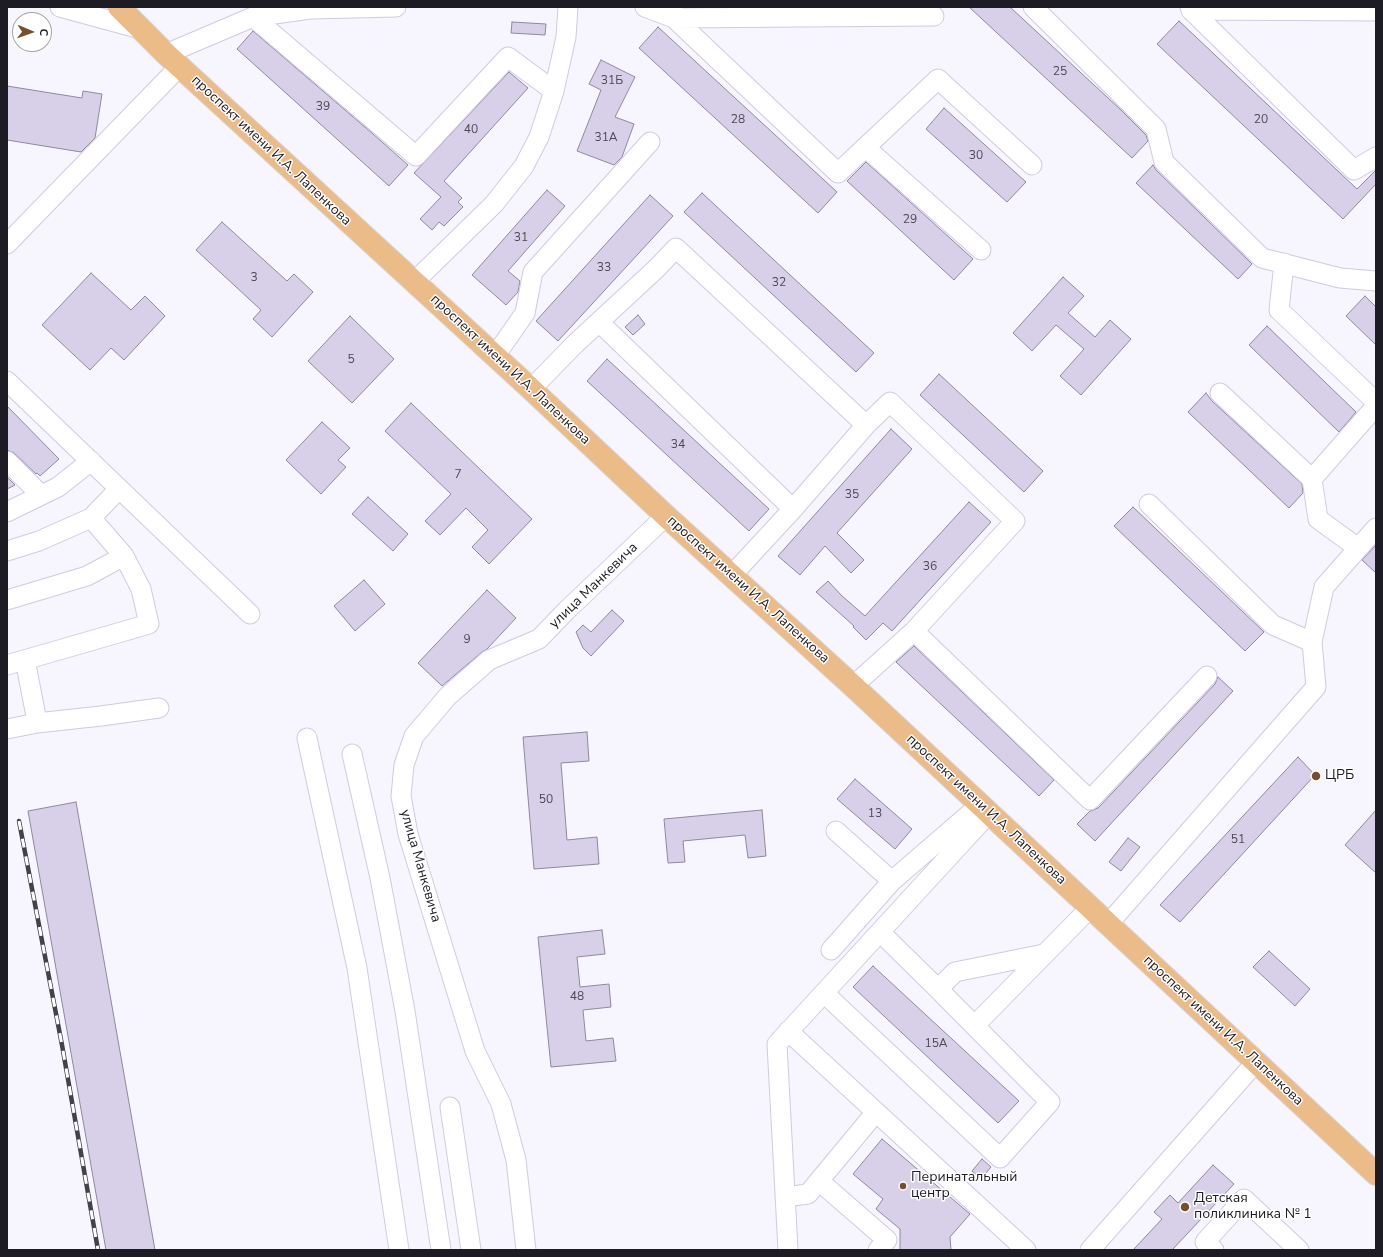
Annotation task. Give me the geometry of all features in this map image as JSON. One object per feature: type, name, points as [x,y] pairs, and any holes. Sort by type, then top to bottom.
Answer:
[{"type":"main road","name":"проспект имени И.А. Лапенкова","points":[[119,7],[172,61],[853,686],[1376,1174]]},
{"type":"street","points":[[60,7],[141,29]]},
{"type":"street","points":[[7,244],[172,61],[253,17],[310,9],[396,7]]},
{"type":"street","points":[[414,282],[494,204],[524,166],[539,137],[554,91],[566,37],[568,7]]},
{"type":"street","points":[[645,7],[674,12],[934,16]]},
{"type":"street","points":[[1033,7],[1156,128],[1164,162],[1262,258],[1340,278],[1376,281]]},
{"type":"street","points":[[1190,8],[1376,11]]},
{"type":"street","points":[[1190,8],[1354,170],[1376,157]]},
{"type":"street","points":[[674,12],[838,173],[938,79],[1032,164]]},
{"type":"street","points":[[253,17],[416,156],[508,57],[554,91]]},
{"type":"street","points":[[495,356],[525,313],[533,272],[650,142]]},
{"type":"street","points":[[865,147],[980,250]]},
{"type":"street","points":[[531,389],[676,248],[866,425]]},
{"type":"street","points":[[1284,263],[1278,310],[1376,402]]},
{"type":"street","points":[[599,322],[794,509]]},
{"type":"street","points":[[7,381],[250,614]]},
{"type":"street","points":[[1220,393],[1312,479],[1318,519],[1358,548]]},
{"type":"street","points":[[732,575],[794,509],[866,425],[890,402],[1015,521],[914,631],[853,686]]},
{"type":"street","points":[[1312,479],[1376,406]]},
{"type":"street","points":[[7,461],[41,495]]},
{"type":"street","points":[[7,512],[58,486],[91,461]]},
{"type":"street","points":[[7,551],[39,541],[91,518],[119,489]]},
{"type":"street","points":[[1149,504],[1273,625],[1312,642]]},
{"type":"street","name":"улица Манкевича","points":[[526,1250],[516,1160],[501,1104],[475,1051],[408,834],[401,796],[404,765],[414,736],[448,696],[489,660],[539,640],[567,610],[666,516]]},
{"type":"street","points":[[7,665],[149,624],[141,589],[124,556],[91,518]]},
{"type":"street","points":[[1108,924],[1316,687],[1312,642],[1324,587],[1376,528]]},
{"type":"street","points":[[7,600],[87,576],[124,556]]},
{"type":"street","points":[[914,631],[1090,800],[1207,676]]},
{"type":"street","points":[[25,660],[37,723]]},
{"type":"street","points":[[7,729],[37,723],[159,708]]},
{"type":"street","points":[[307,738],[357,968],[398,1250]]},
{"type":"street","points":[[352,754],[380,878],[405,1011],[441,1250]]},
{"type":"street","points":[[832,950],[892,881],[984,809]]},
{"type":"street","points":[[788,1250],[777,1044],[880,932],[984,809]]},
{"type":"street","points":[[836,831],[892,881]]},
{"type":"street","points":[[975,1025],[1091,907]]},
{"type":"street","points":[[824,992],[1000,1158],[1050,1102],[938,988],[880,932]]},
{"type":"street","points":[[938,988],[955,972],[1044,954]]},
{"type":"street","points":[[788,1031],[1026,1250]]},
{"type":"street","points":[[1090,1250],[1256,1062]]},
{"type":"street","points":[[450,1107],[471,1250]]},
{"type":"street","points":[[785,1197],[808,1194],[876,1112]]},
{"type":"street","points":[[818,1181],[887,1240],[878,1250]]},
{"type":"street","points":[[1214,1250],[1205,1242],[1244,1199],[1300,1250]]},
{"type":"building","points":[[969,7],[1010,7],[1121,110],[1146,135],[1148,141],[1132,158]]},
{"type":"building","points":[[1179,21],[1357,189],[1376,170],[1376,184],[1343,219],[1157,44]]},
{"type":"building","points":[[512,22],[546,24],[545,35],[511,33]]},
{"type":"building","points":[[658,27],[837,192],[818,213],[639,48]]},
{"type":"building","points":[[253,31],[408,165],[389,186],[237,49]]},
{"type":"building","points":[[601,60],[635,77],[615,117],[634,124],[622,157],[614,165],[577,151],[601,90],[589,84]]},
{"type":"building","points":[[509,72],[528,88],[444,181],[462,198],[458,202],[463,207],[444,226],[439,222],[432,230],[420,219],[441,197],[414,173]]},
{"type":"building","points":[[7,86],[82,98],[83,91],[102,94],[95,138],[81,152],[7,140]]},
{"type":"building","points":[[944,108],[1026,182],[1007,202],[926,129]]},
{"type":"building","points":[[866,162],[973,259],[954,280],[847,181]]},
{"type":"building","points":[[1153,165],[1156,170],[1252,264],[1238,279],[1136,183]]},
{"type":"building","points":[[547,190],[565,206],[508,271],[520,281],[518,292],[506,305],[472,275]]},
{"type":"building","points":[[702,193],[874,353],[856,372],[684,212]]},
{"type":"building","points":[[650,195],[673,216],[558,341],[536,321]]},
{"type":"building","points":[[222,222],[287,281],[294,274],[313,292],[272,337],[253,319],[261,310],[196,250]]},
{"type":"building","points":[[91,273],[131,310],[145,296],[165,316],[124,360],[111,348],[90,370],[42,325]]},
{"type":"building","points":[[1063,277],[1084,296],[1068,313],[1095,337],[1110,320],[1131,339],[1081,395],[1060,376],[1084,349],[1056,325],[1032,351],[1013,333]]},
{"type":"building","points":[[1365,296],[1376,307],[1376,345],[1346,316]]},
{"type":"building","points":[[638,315],[645,324],[633,335],[625,327]]},
{"type":"building","points":[[350,316],[394,359],[352,403],[308,361]]},
{"type":"building","points":[[1267,326],[1356,412],[1339,432],[1249,345]]},
{"type":"building","points":[[607,359],[769,509],[749,531],[587,381]]},
{"type":"building","points":[[939,374],[1043,471],[1024,492],[920,395]]},
{"type":"building","points":[[1206,393],[1212,401],[1302,484],[1303,493],[1289,508],[1188,412]]},
{"type":"building","points":[[411,403],[532,519],[489,564],[472,547],[488,530],[466,508],[440,535],[425,521],[451,494],[385,431]]},
{"type":"building","points":[[7,406],[59,459],[40,476],[14,453],[7,450]]},
{"type":"building","points":[[322,422],[350,448],[338,460],[346,467],[321,494],[286,460]]},
{"type":"building","points":[[891,429],[912,449],[837,533],[864,560],[851,573],[825,546],[800,575],[778,556]]},
{"type":"building","points":[[7,477],[15,485],[7,489]]},
{"type":"building","points":[[368,497],[408,534],[393,551],[352,514]]},
{"type":"building","points":[[969,502],[991,522],[892,631],[883,623],[866,640],[853,627],[854,626],[816,592],[828,581],[841,595],[865,616]]},
{"type":"building","points":[[1133,507],[1264,632],[1245,651],[1114,526]]},
{"type":"building","points":[[1376,545],[1376,573],[1362,560]]},
{"type":"building","points":[[364,580],[385,604],[355,631],[334,606]]},
{"type":"building","points":[[487,590],[516,618],[487,649],[442,686],[418,663]]},
{"type":"building","points":[[612,610],[624,621],[591,656],[583,648],[576,632],[583,625],[591,632]]},
{"type":"building","points":[[914,646],[1054,780],[1039,796],[896,662]]},
{"type":"building","points":[[1218,677],[1233,691],[1095,841],[1077,824],[1090,811],[1098,808],[1215,684]]},
{"type":"building","points":[[587,732],[589,761],[561,763],[567,840],[597,837],[599,864],[534,869],[523,737]]},
{"type":"building","points":[[1298,757],[1315,775],[1180,922],[1160,905]]},
{"type":"building","points":[[855,779],[912,829],[895,849],[837,799]]},
{"type":"building","points":[[76,802],[155,1250],[106,1250],[28,811]]},
{"type":"building","points":[[762,810],[766,856],[748,858],[745,835],[683,841],[685,862],[668,863],[664,819]]},
{"type":"building","points":[[1376,810],[1376,873],[1345,845]]},
{"type":"building","points":[[1128,838],[1140,847],[1121,871],[1109,862]]},
{"type":"building","points":[[602,930],[605,954],[577,957],[580,987],[609,984],[611,1007],[583,1010],[586,1041],[613,1038],[616,1061],[551,1067],[538,937]]},
{"type":"building","points":[[1269,951],[1310,989],[1295,1006],[1253,967]]},
{"type":"building","points":[[873,966],[1019,1101],[998,1123],[853,987]]},
{"type":"building","name":"Перинатальный центр","points":[[882,1139],[970,1214],[950,1237],[951,1250],[900,1250],[900,1229],[876,1209],[883,1199],[853,1174]]},
{"type":"building","points":[[982,1159],[991,1167],[981,1179],[972,1171]]},
{"type":"building","name":"Детская поликлиника № 1","points":[[1213,1165],[1234,1184],[1172,1250],[1133,1250],[1162,1219],[1154,1212],[1170,1195],[1178,1203]]},
{"type":"railway","points":[[19,821],[62,1045],[98,1250]]},
{"type":"place","name":"ЦРБ","points":[[1316,776]]},
{"type":"place","name":"Перинатальный центр","points":[[903,1186]]},
{"type":"place","name":"Детская поликлиника № 1","points":[[1185,1207]]}]
